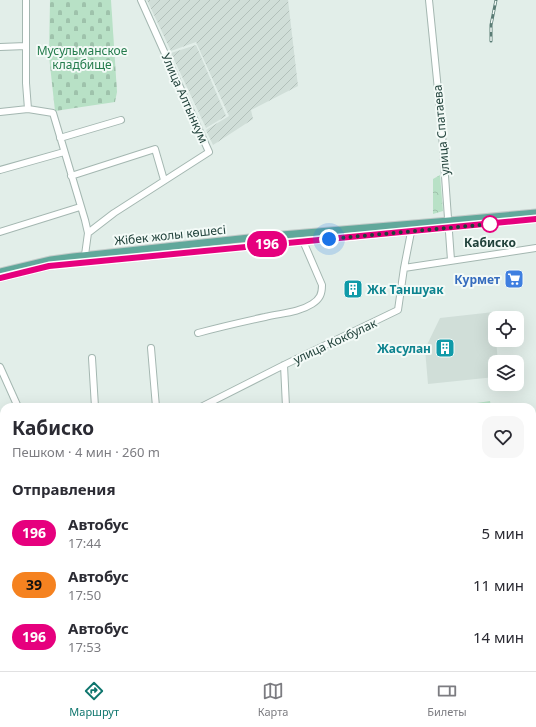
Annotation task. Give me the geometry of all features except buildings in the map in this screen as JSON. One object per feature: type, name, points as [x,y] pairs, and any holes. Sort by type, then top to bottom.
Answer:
[{"type":"main road","name":"Жібек жолы көшесі","points":[[0,278],[49,266],[302,241],[412,232],[449,225],[536,213]]},
{"type":"main road","name":"Жібек жолы көшесі","points":[[0,272],[51,260],[85,255],[258,236],[536,219]]},
{"type":"street","points":[[26,0],[26,84],[28,109]]},
{"type":"street","name":"Улица Алтынкум","points":[[88,233],[114,213],[209,152],[141,0]]},
{"type":"street","name":"улица Спатаева","points":[[429,0],[441,120],[449,225],[450,260]]},
{"type":"street","points":[[0,47],[26,46]]},
{"type":"street","points":[[0,112],[28,109],[53,113],[88,233],[85,255]]},
{"type":"street","points":[[60,138],[122,120]]},
{"type":"street","points":[[72,176],[156,150],[164,180]]},
{"type":"street","points":[[0,170],[64,152]]},
{"type":"street","points":[[0,232],[80,207]]},
{"type":"street","name":"улица Кокбулак","points":[[209,403],[398,310],[404,268],[412,232]]},
{"type":"street","points":[[198,333],[267,316],[289,313],[312,304],[319,298],[322,292],[322,286],[302,241]]},
{"type":"street","points":[[404,268],[536,248]]},
{"type":"street","points":[[151,348],[156,403]]},
{"type":"street","points":[[92,358],[95,403]]},
{"type":"street","points":[[284,365],[286,403]]},
{"type":"street","points":[[0,367],[16,403]]},
{"type":"shaded area","points":[[147,0],[288,0],[298,86],[251,110],[253,119],[213,145],[206,130],[229,116],[196,42],[171,51]]},
{"type":"shaded area","points":[[196,45],[226,116],[206,128],[171,53]]},
{"type":"shaded area","points":[[488,313],[488,347],[497,347],[497,355],[488,355],[488,378],[428,384],[425,349],[440,318]]},
{"type":"green space","name":"Мусульманское кладбище","points":[[50,0],[111,0],[117,92],[115,102],[55,111],[49,56]]},
{"type":"green space","points":[[440,175],[443,211],[433,214],[433,179]]},
{"type":"green space","points":[[490,401],[490,403],[476,403]]},
{"type":"railway","points":[[491,41],[491,25],[496,0]]},
{"type":"bus line","name":"196","points":[[0,278],[49,266],[536,219]]},
{"type":"place","name":"Кабиско","points":[[490,224]]},
{"type":"place","name":"Курмет","points":[[514,279]]},
{"type":"place","name":"Жк Таншуак","points":[[353,289]]},
{"type":"place","name":"Жасулан","points":[[445,348]]},
{"type":"route","points":[[329,239],[490,224]]}]
